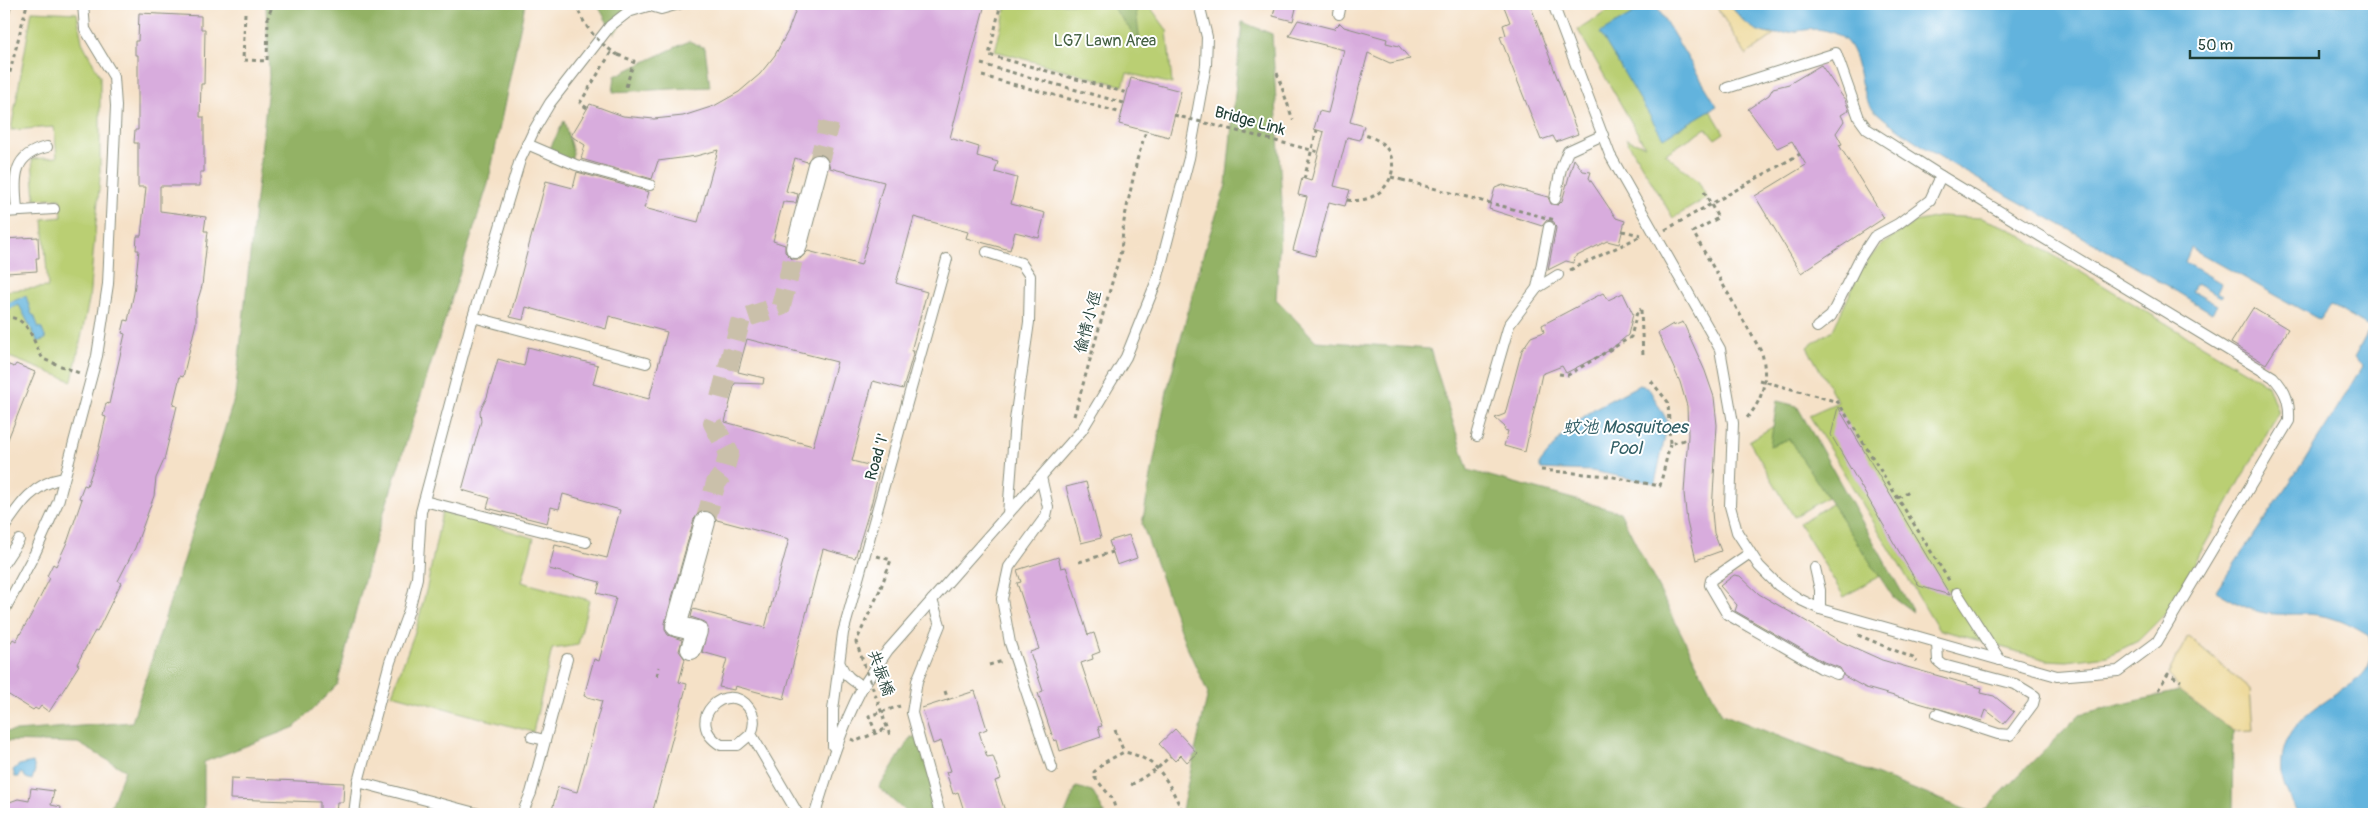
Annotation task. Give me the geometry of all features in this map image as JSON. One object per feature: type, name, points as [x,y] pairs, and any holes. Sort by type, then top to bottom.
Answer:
[{"type":"street","points":[[796,248],[818,165]]},
{"type":"street","points":[[692,649],[697,631],[676,626],[705,522]]},
{"type":"lane","points":[[4,13],[6,4]]},
{"type":"lane","points":[[4,611],[35,553],[58,502],[97,356],[108,284],[115,99],[114,78],[85,30],[83,4]]},
{"type":"lane","points":[[619,19],[626,4]]},
{"type":"lane","points":[[354,814],[358,782],[390,662],[410,610],[418,578],[421,512],[473,317],[507,201],[527,144],[555,96],[610,26],[628,12],[646,5],[660,9],[679,4]]},
{"type":"lane","points":[[815,814],[840,736],[863,687],[888,650],[1082,430],[1126,357],[1157,280],[1189,158],[1206,66],[1207,37],[1199,4]]},
{"type":"lane","points":[[1552,4],[1610,155],[1648,233],[1720,349],[1733,423],[1730,506],[1737,532],[1759,566],[1778,585],[1799,599],[1820,609],[1936,643],[2057,676],[2118,671],[2157,642],[2289,421],[2290,405],[2284,389],[2273,377],[1940,176],[1867,129],[1859,118],[1836,53],[1727,88]]},
{"type":"lane","points":[[1555,199],[1568,151],[1603,135]]},
{"type":"lane","points":[[527,144],[576,165],[650,184]]},
{"type":"lane","points":[[17,211],[15,178],[18,167],[25,157],[36,150],[48,147]]},
{"type":"lane","points":[[1817,327],[1831,316],[1859,260],[1874,237],[1898,224],[1930,200],[1940,176]]},
{"type":"lane","points":[[4,212],[54,209]]},
{"type":"lane","points":[[1537,288],[1552,224]]},
{"type":"lane","points":[[987,252],[1021,263],[1030,276],[1029,322],[1015,420],[1008,514]]},
{"type":"lane","name":"Road 'I'","points":[[834,754],[833,710],[843,633],[864,553],[895,451],[946,259]]},
{"type":"lane","points":[[1477,436],[1509,325],[1537,288],[1558,276]]},
{"type":"lane","points":[[473,317],[646,363]]},
{"type":"lane","points":[[1041,477],[1048,507],[1046,516],[1009,567],[1002,599],[1010,643],[1052,768]]},
{"type":"lane","points":[[4,528],[30,493],[47,482],[64,478]]},
{"type":"lane","points":[[424,501],[586,542]]},
{"type":"lane","points":[[4,562],[19,540]]},
{"type":"lane","points":[[1750,553],[1711,580],[1710,585],[1727,614],[1822,668],[1837,674]]},
{"type":"lane","points":[[1816,568],[1820,590],[1820,609]]},
{"type":"lane","points":[[1957,593],[2000,660]]},
{"type":"lane","points":[[932,600],[940,625],[918,681],[912,713],[940,814]]},
{"type":"lane","points":[[1936,643],[1938,661],[1943,665],[2015,684],[2035,696],[2032,704],[2010,735],[1998,734],[1938,714]]},
{"type":"lane","points":[[522,814],[531,793],[568,658]]},
{"type":"lane","points":[[840,663],[844,672],[863,687]]},
{"type":"lane","points":[[752,734],[738,745],[721,745],[708,734],[706,715],[716,702],[732,698],[740,700],[752,712],[754,720],[752,734],[798,814]]},
{"type":"lane","points":[[532,737],[545,740]]},
{"type":"lane","points":[[358,782],[479,814]]},
{"type":"path","points":[[4,96],[27,4]]},
{"type":"path","points":[[245,13],[243,60],[267,61],[268,17],[273,4]]},
{"type":"path","points":[[576,4],[587,26],[601,44],[612,52],[634,61],[625,90]]},
{"type":"path","points":[[987,4],[1000,7],[990,55],[1127,93]]},
{"type":"path","points":[[587,108],[580,103],[612,52]]},
{"type":"path","points":[[981,64],[1124,103]]},
{"type":"path","points":[[1277,73],[1293,120]]},
{"type":"path","points":[[982,76],[1122,113]]},
{"type":"path","name":"Bridge Link","points":[[1174,114],[1319,152]]},
{"type":"path","points":[[1304,179],[1317,130]]},
{"type":"path","name":"偷情小徑","points":[[1073,418],[1121,250],[1130,196],[1146,131]]},
{"type":"path","points":[[1347,200],[1368,200],[1381,192],[1391,177],[1391,164],[1387,150],[1378,140],[1362,134]]},
{"type":"path","points":[[1676,224],[1800,154]]},
{"type":"path","points":[[1391,177],[1552,224]]},
{"type":"path","points":[[1704,191],[1718,218],[1693,232],[1762,353],[1766,370],[1766,382],[1757,407],[1732,434]]},
{"type":"path","points":[[1622,231],[1648,233]]},
{"type":"path","points":[[1558,276],[1648,233]]},
{"type":"path","points":[[1559,374],[1568,375],[1631,337],[1637,312],[1641,309],[1643,356]]},
{"type":"path","points":[[4,317],[16,318],[24,322],[41,356],[47,362],[92,377]]},
{"type":"path","points":[[1759,380],[1838,402],[1957,593]]},
{"type":"path","points":[[1541,470],[1608,476],[1660,486],[1670,444],[1668,402],[1651,381]]},
{"type":"path","points":[[1670,444],[1688,439]]},
{"type":"path","points":[[1898,498],[1909,491]]},
{"type":"path","points":[[1079,562],[1113,552]]},
{"type":"path","name":"共振橋","points":[[864,553],[891,560],[880,590],[856,642],[891,738]]},
{"type":"path","points":[[989,665],[1004,661]]},
{"type":"path","points":[[657,676],[659,667]]},
{"type":"path","points":[[2158,690],[2168,674],[2181,681]]},
{"type":"path","points":[[945,691],[948,700]]},
{"type":"path","points":[[876,733],[869,716],[906,704]]},
{"type":"path","points":[[856,741],[888,728]]},
{"type":"path","points":[[1115,730],[1124,752]]},
{"type":"path","points":[[1117,814],[1112,798],[1095,778],[1094,772],[1105,762],[1124,752],[1145,758],[1163,772],[1184,814]]},
{"type":"path","points":[[1131,785],[1158,768],[1170,756]]},
{"type":"path","points":[[1090,814],[1093,812],[1099,814]]},
{"type":"green space","points":[[266,4],[525,4],[488,184],[371,553],[337,685],[295,727],[204,762],[204,814],[108,814],[125,770],[78,743],[4,741],[4,732],[132,722],[235,396],[269,77]]},
{"type":"green space","points":[[597,4],[635,4],[614,34]]},
{"type":"green space","name":"LG7 Lawn Area","points":[[1007,4],[1148,4],[1167,30],[1172,84],[1127,73],[1123,86],[995,51]]},
{"type":"green space","points":[[1110,4],[1135,4],[1140,42]]},
{"type":"green space","points":[[1619,4],[1648,4],[1724,133],[1715,139],[1706,128],[1665,154],[1698,181],[1707,198],[1673,218],[1626,139],[1645,146],[1578,30]]},
{"type":"green space","points":[[32,11],[77,13],[82,42],[100,76],[100,178],[89,300],[72,381],[4,355],[4,291],[48,287],[43,219],[62,217],[60,198],[35,199],[32,159],[57,157],[54,127],[11,130]]},
{"type":"green space","points":[[1242,22],[1272,34],[1282,202],[1276,299],[1316,341],[1430,349],[1468,470],[1620,512],[1722,714],[1977,814],[1181,814],[1208,693],[1185,643],[1142,524],[1167,391],[1203,255],[1226,185]]},
{"type":"green space","points":[[689,41],[705,48],[710,87],[613,92],[615,76]]},
{"type":"green space","points":[[564,121],[573,153],[570,163],[547,154]]},
{"type":"green space","points":[[1942,216],[1981,218],[2008,228],[2268,385],[2278,413],[2168,611],[2138,641],[2107,656],[2067,661],[2047,660],[1938,629],[1809,415],[1838,402],[1807,347],[1833,330],[1862,267],[1880,246],[1915,222]]},
{"type":"green space","points":[[1777,401],[1797,406],[1913,612],[1893,597],[1789,439],[1770,446]]},
{"type":"green space","points":[[1787,418],[1832,494],[1794,517],[1749,441]]},
{"type":"green space","points":[[1836,501],[1881,575],[1844,597],[1799,523]]},
{"type":"green space","points":[[442,512],[534,538],[522,582],[589,600],[578,645],[552,649],[533,732],[392,694],[416,629],[427,587]]},
{"type":"green space","points":[[2179,691],[2233,731],[2232,814],[1980,814],[2080,714]]},
{"type":"green space","points":[[911,737],[921,738],[935,775],[935,814],[908,814],[879,788]]},
{"type":"green space","points":[[1076,787],[1092,791],[1105,814],[1065,814]]},
{"type":"sand","points":[[1715,4],[1730,4],[1749,24],[1761,31],[1774,35],[1746,55]]},
{"type":"sand","points":[[2188,636],[2250,689],[2253,730],[2233,731],[2179,691],[2168,674]]},
{"type":"water","points":[[1650,4],[1655,4],[1717,106],[1663,138],[1600,33]]},
{"type":"water","points":[[1730,4],[2374,4],[2374,814],[2298,814],[2286,790],[2282,775],[2282,759],[2285,745],[2299,723],[2319,705],[2355,681],[2366,671],[2371,655],[2369,636],[2329,617],[2258,612],[2216,591],[2328,424],[2362,366],[2354,358],[2370,328],[2331,305],[2320,320],[2191,248],[2185,262],[2221,283],[2217,292],[2223,295],[2221,297],[2196,284],[2192,291],[2217,305],[2212,313],[2107,251],[1954,165],[1887,121],[1868,102],[1852,50],[1841,37],[1826,31],[1812,29],[1771,34],[1758,31],[1744,22]]},
{"type":"water","points":[[26,296],[32,315],[34,315],[39,328],[41,327],[46,339],[38,342],[19,305],[4,311],[4,302],[6,300],[8,303]]},
{"type":"water","name":"蚊池 Mosquitoes Pool","points":[[1639,385],[1648,387],[1668,422],[1655,483],[1592,471],[1540,469],[1540,463],[1568,429],[1595,408]]},
{"type":"water","points":[[33,762],[35,770],[32,780],[20,773],[19,777],[15,777],[13,770],[19,765]]},
{"type":"building","points":[[798,4],[985,4],[950,138],[979,147],[977,156],[998,162],[995,172],[1017,178],[1011,204],[1045,213],[1039,238],[1015,232],[1010,250],[966,238],[968,232],[914,217],[896,283],[927,292],[911,351],[914,351],[903,389],[873,381],[852,461],[880,468],[871,505],[855,558],[823,549],[784,699],[735,686],[734,690],[719,687],[727,659],[702,652],[708,628],[705,622],[691,617],[693,609],[765,628],[789,539],[717,520],[713,513],[702,511],[694,519],[665,623],[665,630],[668,635],[682,640],[679,651],[685,659],[679,682],[687,684],[652,814],[551,814],[558,787],[577,792],[602,701],[584,696],[594,659],[599,661],[616,598],[597,593],[600,582],[549,569],[555,545],[607,558],[620,510],[563,494],[559,509],[551,507],[547,523],[487,508],[490,498],[462,490],[481,421],[480,411],[487,397],[498,359],[524,366],[528,347],[598,365],[593,384],[649,399],[667,332],[609,316],[606,329],[526,307],[523,320],[510,317],[546,181],[573,188],[577,172],[649,192],[644,208],[698,222],[718,150],[696,156],[658,161],[652,179],[581,159],[585,145],[571,136],[590,104],[623,116],[654,119],[683,116],[714,106],[739,92],[760,74],[775,55],[788,31]],"holes":[[[815,153],[827,157],[830,168],[884,182],[861,265],[808,251],[800,259],[792,259],[785,252],[785,245],[773,241],[783,202],[796,203],[798,194],[786,191],[795,158],[807,162]],[[747,339],[837,362],[813,446],[725,422],[735,383],[763,384],[764,378],[738,372]]]},
{"type":"building","points":[[1276,4],[1297,4],[1293,21],[1273,16]]},
{"type":"building","points":[[1503,4],[1530,4],[1578,134],[1556,142],[1553,136],[1541,140],[1500,37],[1506,35],[1503,25],[1510,22]]},
{"type":"building","points":[[139,13],[201,16],[201,29],[205,29],[204,84],[201,84],[200,117],[204,117],[204,172],[200,172],[200,186],[160,186],[160,211],[206,217],[204,231],[208,231],[202,286],[196,306],[196,323],[183,377],[180,376],[173,405],[177,406],[164,460],[156,478],[154,496],[135,548],[118,581],[121,583],[97,632],[95,631],[77,664],[79,665],[64,689],[49,712],[41,706],[38,710],[35,708],[33,710],[4,692],[4,653],[13,639],[16,641],[30,617],[50,578],[47,576],[53,564],[56,566],[68,540],[82,499],[79,498],[84,485],[87,486],[96,460],[106,417],[103,416],[106,403],[109,404],[125,334],[122,333],[125,320],[128,321],[134,293],[139,250],[136,250],[137,236],[141,236],[146,187],[138,187],[138,143],[134,143],[135,130],[138,130],[138,55],[135,55],[135,41],[138,41]]},
{"type":"building","points":[[1298,20],[1334,29],[1340,23],[1344,27],[1387,39],[1386,43],[1399,46],[1410,59],[1390,63],[1368,53],[1350,122],[1364,126],[1360,140],[1347,137],[1334,186],[1350,190],[1345,206],[1329,202],[1315,256],[1293,250],[1307,197],[1298,195],[1302,178],[1311,181],[1324,132],[1314,129],[1319,111],[1328,113],[1344,50],[1289,36]]},
{"type":"building","points":[[1821,65],[1845,100],[1849,110],[1841,115],[1844,121],[1836,133],[1842,144],[1839,145],[1884,218],[1801,273],[1755,196],[1806,165],[1792,141],[1777,148],[1748,109],[1769,95],[1773,88],[1789,84]]},
{"type":"building","points":[[1131,78],[1181,91],[1169,137],[1119,124]]},
{"type":"building","points":[[1574,159],[1583,171],[1591,172],[1589,178],[1616,218],[1625,221],[1619,244],[1607,241],[1575,257],[1574,263],[1566,261],[1548,270],[1556,228],[1554,222],[1547,220],[1542,226],[1489,209],[1495,188],[1503,185],[1548,197],[1551,204],[1558,205],[1562,201]]},
{"type":"building","points":[[38,237],[39,258],[36,258],[37,271],[7,273],[6,260],[4,260],[4,239]]},
{"type":"building","points":[[1603,293],[1608,300],[1623,293],[1633,314],[1628,335],[1610,350],[1566,373],[1562,366],[1542,374],[1525,452],[1504,446],[1508,431],[1504,430],[1505,427],[1495,418],[1505,414],[1522,350],[1531,337],[1544,332],[1542,325]]},
{"type":"building","points":[[2253,308],[2288,329],[2266,364],[2231,343]]},
{"type":"building","points":[[1683,322],[1705,371],[1714,397],[1717,425],[1712,512],[1714,533],[1721,551],[1696,560],[1687,522],[1684,493],[1688,435],[1687,406],[1680,382],[1658,333],[1673,324],[1673,326]]},
{"type":"building","points":[[4,363],[14,367],[16,364],[35,372],[4,449]]},
{"type":"building","points":[[1838,407],[1950,595],[1919,586],[1831,435]]},
{"type":"building","points":[[1086,482],[1101,538],[1081,543],[1066,487]]},
{"type":"building","points":[[1129,535],[1137,558],[1117,565],[1109,541]]},
{"type":"building","points":[[1058,557],[1061,568],[1066,567],[1088,635],[1094,633],[1100,652],[1092,655],[1093,659],[1081,663],[1102,726],[1098,727],[1101,737],[1060,751],[1057,740],[1054,741],[1038,693],[1043,691],[1030,652],[1039,649],[1017,583],[1021,582],[1017,570]]},
{"type":"building","points":[[1734,575],[1740,576],[1759,594],[1842,642],[1882,660],[1982,688],[1981,693],[1994,696],[2014,712],[2004,724],[1986,710],[1982,721],[1866,688],[1844,676],[1840,668],[1824,662],[1735,611],[1737,605],[1720,586]]},
{"type":"building","points":[[975,691],[987,729],[979,732],[987,757],[993,756],[1001,779],[995,781],[1006,814],[965,814],[958,792],[953,794],[946,772],[951,771],[941,741],[933,744],[922,708]]},
{"type":"building","points":[[1175,729],[1197,753],[1187,762],[1181,755],[1175,761],[1159,744]]},
{"type":"building","points":[[231,778],[344,783],[343,802],[337,802],[336,814],[320,814],[320,802],[230,799]]},
{"type":"building","points":[[31,788],[54,791],[51,805],[61,807],[60,814],[19,814],[4,810],[4,804],[18,799],[29,801]]},
{"type":"tunnel","points":[[818,165],[829,123]]},
{"type":"tunnel","points":[[720,398],[741,319],[781,306],[796,248]]},
{"type":"tunnel","points":[[705,522],[716,483],[723,474],[729,453],[713,423],[715,418]]}]
